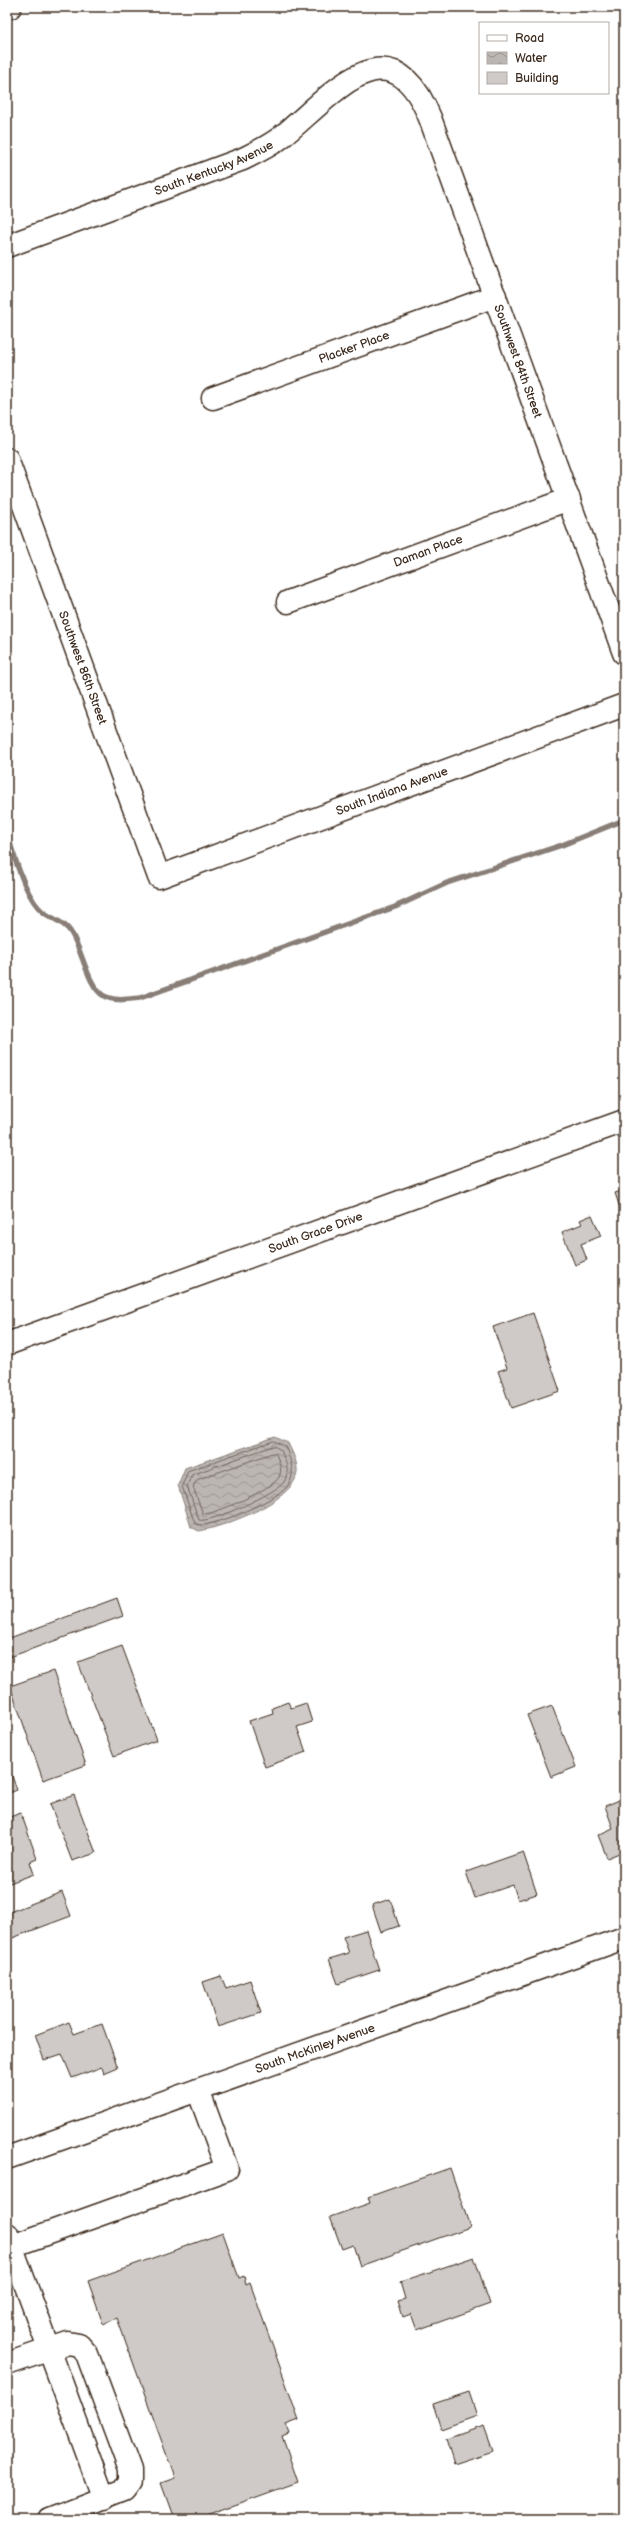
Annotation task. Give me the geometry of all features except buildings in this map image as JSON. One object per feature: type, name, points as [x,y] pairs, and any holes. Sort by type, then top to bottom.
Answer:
[{"type":"street","name":"South Kentucky Avenue","points":[[7,246],[243,160],[273,143],[338,88],[362,73],[371,70],[389,70],[404,76]]},
{"type":"street","name":"Southwest 84th Street","points":[[404,76],[411,82],[424,102],[624,653]]},
{"type":"street","name":"Placker Place","points":[[213,398],[495,296]]},
{"type":"street","name":"Southwest 86th Street","points":[[7,459],[159,877]]},
{"type":"street","name":"Daman Place","points":[[288,602],[569,499]]},
{"type":"street","name":"South Indiana Avenue","points":[[159,877],[624,705]]},
{"type":"street","name":"South Grace Drive","points":[[7,1344],[624,1121]]},
{"type":"street","name":"South McKinley Avenue","points":[[7,2158],[624,1938]]},
{"type":"street","points":[[104,2499],[9,2240],[227,2169],[198,2090]]},
{"type":"street","points":[[7,2364],[68,2342],[79,2345],[87,2354],[130,2470],[128,2487],[104,2499],[50,2519]]},
{"type":"water","points":[[275,1437],[288,1443],[296,1462],[297,1469],[295,1480],[286,1491],[274,1501],[242,1518],[199,1531],[191,1527],[178,1485],[185,1468]]},
{"type":"waterway","points":[[7,835],[21,876],[31,897],[43,912],[61,922],[70,931],[89,976],[98,991],[108,998],[122,1000],[140,998],[395,907],[447,883],[562,845],[624,820]]}]
